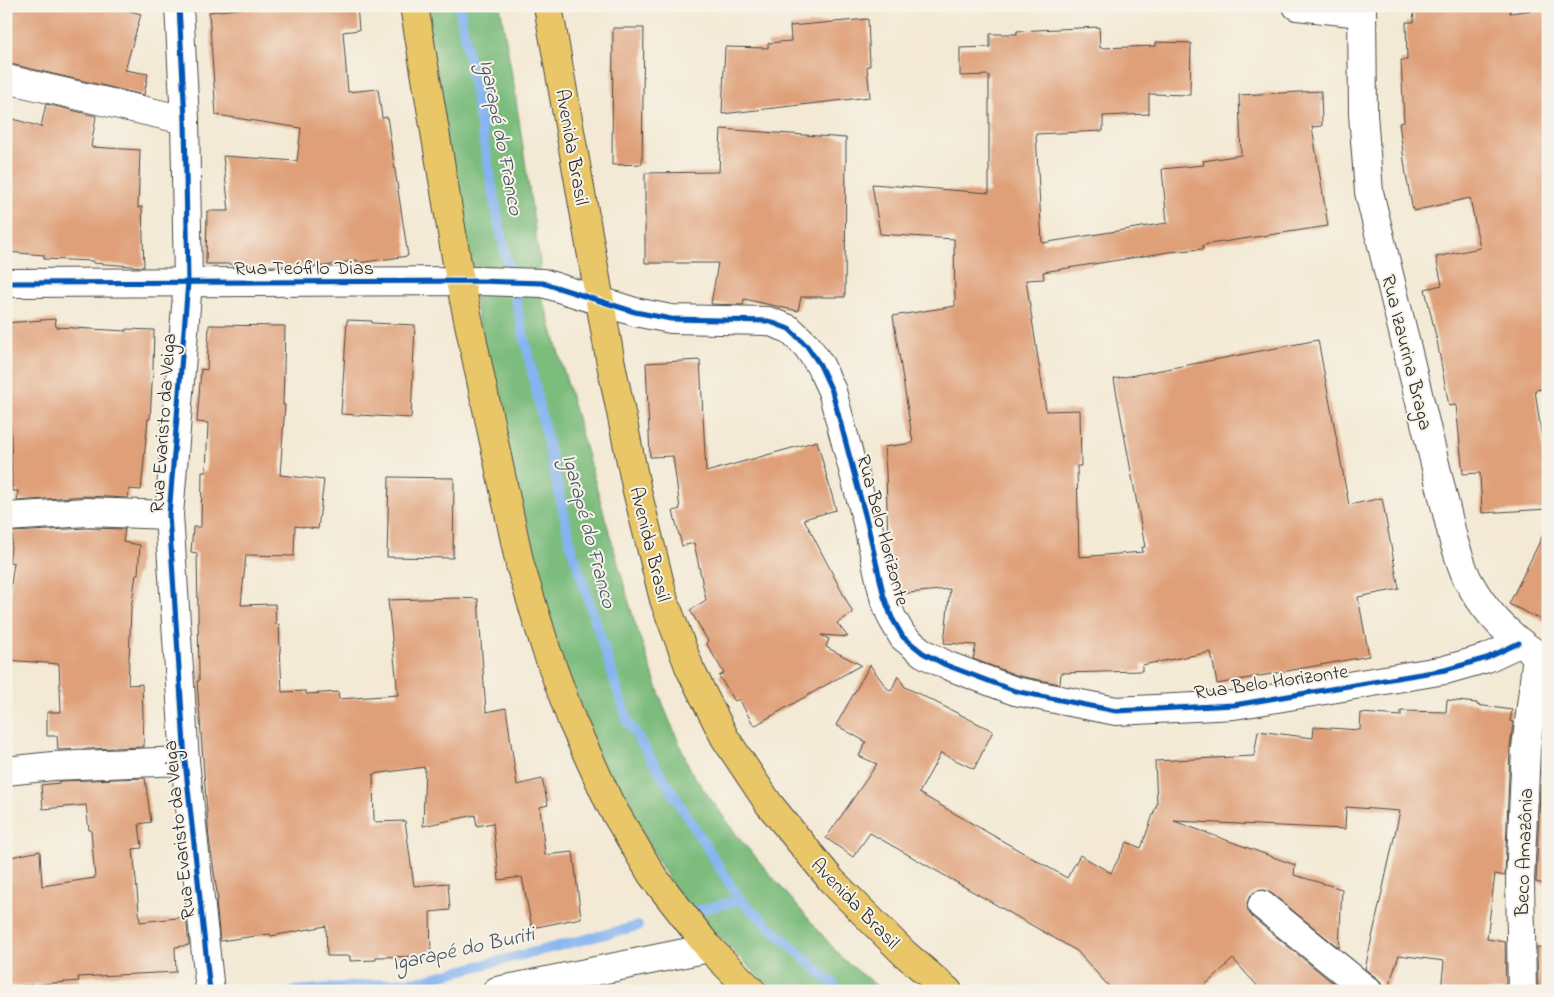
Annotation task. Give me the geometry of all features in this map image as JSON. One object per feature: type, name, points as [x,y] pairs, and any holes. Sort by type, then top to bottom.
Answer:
[{"type":"highway","points":[[414,6],[471,281],[520,565],[546,649],[568,712],[610,804],[652,876],[709,948],[752,991]]},
{"type":"highway","name":"Avenida Brasil","points":[[548,6],[599,301],[637,491],[664,600],[690,669],[725,738],[769,804],[832,881],[904,953],[948,991]]},
{"type":"street","name":"Rua Evaristo da Veiga","points":[[179,6],[185,120],[188,282],[169,515],[185,762],[210,991]]},
{"type":"street","points":[[1297,6],[1362,10]]},
{"type":"street","name":"Rua Izaurina Braga","points":[[1362,10],[1363,114],[1369,192],[1454,542],[1468,581],[1490,614],[1535,653]]},
{"type":"street","points":[[6,79],[185,120]]},
{"type":"street","name":"Rua Teófilo Dias","points":[[6,283],[471,281],[543,283],[599,301]]},
{"type":"street","name":"Rua Belo Horizonte","points":[[599,301],[635,312],[671,319],[768,321],[789,329],[807,346],[820,365],[832,391],[867,522],[884,597],[892,618],[903,637],[923,654],[946,665],[1015,691],[1116,711],[1234,705],[1445,670],[1487,658],[1535,653]]},
{"type":"street","points":[[6,517],[87,512],[169,515]]},
{"type":"street","name":"Beco Amazônia","points":[[1522,991],[1520,880],[1526,749],[1535,653]]},
{"type":"street","points":[[6,771],[52,766],[185,762]]},
{"type":"street","points":[[1262,905],[1368,991]]},
{"type":"street","points":[[497,991],[709,948]]},
{"type":"green space","points":[[421,6],[500,6],[514,86],[540,263],[541,297],[548,315],[634,620],[665,710],[692,773],[739,838],[842,958],[883,991],[775,991],[761,979],[679,897],[573,712],[516,529]]},
{"type":"building","points":[[6,6],[113,6],[141,14],[125,70],[148,74],[144,95],[6,63]]},
{"type":"building","points":[[264,6],[357,6],[359,30],[343,32],[348,92],[378,89],[382,118],[387,117],[408,256],[358,263],[357,260],[326,266],[233,266],[233,264],[206,264],[207,211],[229,211],[223,156],[297,161],[301,128],[216,115],[209,12]]},
{"type":"building","points":[[1413,6],[1510,6],[1510,13],[1548,8],[1548,388],[1535,390],[1546,468],[1548,467],[1548,509],[1482,513],[1480,473],[1463,474],[1456,405],[1449,406],[1425,289],[1442,285],[1436,257],[1480,248],[1470,198],[1413,211],[1399,123],[1404,122],[1401,60],[1407,60],[1406,22],[1414,22]]},
{"type":"building","points":[[868,19],[870,66],[867,66],[870,97],[722,114],[725,47],[768,48],[768,43],[791,41],[790,26]]},
{"type":"building","points":[[1099,27],[1100,48],[1156,46],[1156,42],[1191,43],[1190,95],[1149,94],[1149,114],[1103,116],[1103,131],[1036,134],[1042,243],[1167,223],[1162,169],[1204,165],[1203,161],[1241,155],[1239,95],[1321,91],[1322,126],[1312,127],[1328,226],[1203,245],[1203,249],[1169,252],[1043,272],[1044,279],[1026,280],[1046,411],[1080,410],[1081,466],[1077,466],[1079,557],[1143,552],[1142,547],[1145,547],[1114,379],[1318,340],[1349,505],[1382,498],[1399,589],[1358,597],[1369,656],[1217,684],[1211,652],[1142,665],[1142,671],[1061,673],[1060,684],[1019,676],[973,659],[976,645],[944,643],[950,589],[899,594],[888,546],[884,447],[913,443],[893,316],[955,306],[954,239],[880,234],[872,184],[989,193],[989,75],[960,76],[960,48],[990,47],[990,34],[1017,34],[1017,31]]},
{"type":"building","points":[[613,28],[644,28],[642,164],[612,165]]},
{"type":"building","points":[[46,104],[96,116],[91,147],[140,150],[138,208],[142,207],[144,267],[93,263],[93,261],[44,259],[44,255],[6,252],[6,117],[41,127]]},
{"type":"building","points":[[721,129],[846,138],[845,297],[801,297],[798,311],[744,299],[743,305],[711,304],[718,263],[645,263],[645,173],[719,172]]},
{"type":"building","points":[[55,319],[56,327],[126,331],[126,329],[154,330],[150,419],[148,419],[141,490],[129,489],[128,498],[86,496],[17,501],[18,491],[12,491],[10,393],[8,393],[6,370],[6,323]]},
{"type":"building","points":[[347,320],[415,325],[411,418],[341,414]]},
{"type":"building","points":[[209,325],[285,326],[283,405],[285,405],[280,475],[324,480],[318,529],[295,526],[294,556],[246,555],[241,605],[275,604],[276,625],[279,624],[282,692],[306,691],[306,694],[338,692],[339,699],[398,695],[388,600],[478,599],[486,712],[506,708],[517,785],[542,779],[548,805],[540,807],[545,855],[573,852],[581,918],[532,928],[522,877],[499,880],[493,823],[477,826],[475,815],[423,826],[425,767],[373,774],[374,822],[405,821],[414,886],[448,883],[450,910],[430,912],[431,956],[376,957],[376,960],[350,961],[350,956],[327,956],[326,926],[271,936],[270,934],[220,941],[216,901],[218,900],[209,838],[197,681],[199,681],[199,675],[197,553],[191,552],[193,527],[201,527],[202,472],[206,472],[208,423],[197,422],[201,369],[207,370]]},
{"type":"building","points":[[700,360],[706,472],[817,441],[836,510],[804,519],[853,613],[837,623],[848,637],[821,635],[829,639],[826,647],[861,665],[754,726],[739,699],[735,701],[719,676],[724,673],[706,643],[708,641],[690,610],[706,600],[694,543],[682,546],[673,511],[680,509],[673,456],[650,457],[646,363]]},
{"type":"building","points":[[389,477],[454,478],[453,558],[387,557]]},
{"type":"building","points":[[1548,525],[1548,623],[1509,604]]},
{"type":"building","points":[[87,528],[125,529],[123,542],[140,545],[138,574],[136,574],[131,609],[128,685],[142,684],[144,747],[58,750],[57,736],[47,736],[47,712],[61,712],[59,664],[6,660],[9,598],[14,563],[9,562],[13,532]]},
{"type":"building","points":[[870,665],[891,691],[898,676],[905,687],[993,731],[974,769],[941,753],[919,793],[1067,878],[1080,855],[1111,873],[1127,842],[1141,848],[1157,804],[1155,761],[1254,756],[1258,731],[1313,738],[1314,727],[1360,730],[1361,713],[1401,716],[1401,711],[1446,712],[1447,700],[1477,703],[1477,705],[1512,710],[1510,721],[1513,722],[1510,748],[1505,876],[1495,874],[1487,939],[1505,942],[1506,991],[1441,991],[1444,961],[1399,955],[1387,991],[1383,991],[1378,979],[1365,969],[1400,811],[1346,807],[1345,829],[1174,821],[1295,865],[1294,875],[1342,889],[1339,948],[1271,893],[1264,890],[1256,891],[1250,896],[1247,903],[1248,911],[1252,917],[1333,983],[1327,991],[1262,991],[1233,959],[1199,991],[1113,991],[1077,951],[870,833],[853,857],[826,838],[877,764],[859,756],[866,742],[836,725]]},
{"type":"building","points":[[1544,730],[1548,731],[1548,885],[1536,882]]},
{"type":"building","points":[[145,778],[151,822],[139,824],[142,848],[133,849],[140,922],[186,917],[189,945],[175,947],[176,972],[78,977],[79,981],[6,987],[6,858],[40,851],[42,886],[95,878],[91,830],[89,830],[86,805],[43,809],[41,785],[59,783],[59,781]]},
{"type":"building","points":[[1537,947],[1548,948],[1548,991],[1538,991]]},
{"type":"waterway","name":"Igarapé do Franco","points":[[459,6],[499,225],[571,546],[628,722],[740,900],[841,991]]},
{"type":"waterway","name":"Igarapé do Buriti","points":[[687,913],[740,900]]},
{"type":"waterway","name":"Igarapé do Buriti","points":[[294,991],[419,981],[638,926]]},
{"type":"cycle path","points":[[179,6],[185,120],[188,282],[169,515],[185,761],[210,991]]},
{"type":"cycle path","points":[[6,283],[481,281],[543,283],[635,312],[671,319],[768,321],[789,329],[807,346],[820,365],[832,391],[867,522],[884,597],[892,618],[903,637],[923,653],[946,665],[1015,691],[1116,711],[1234,705],[1445,670],[1487,658],[1519,643]]}]
